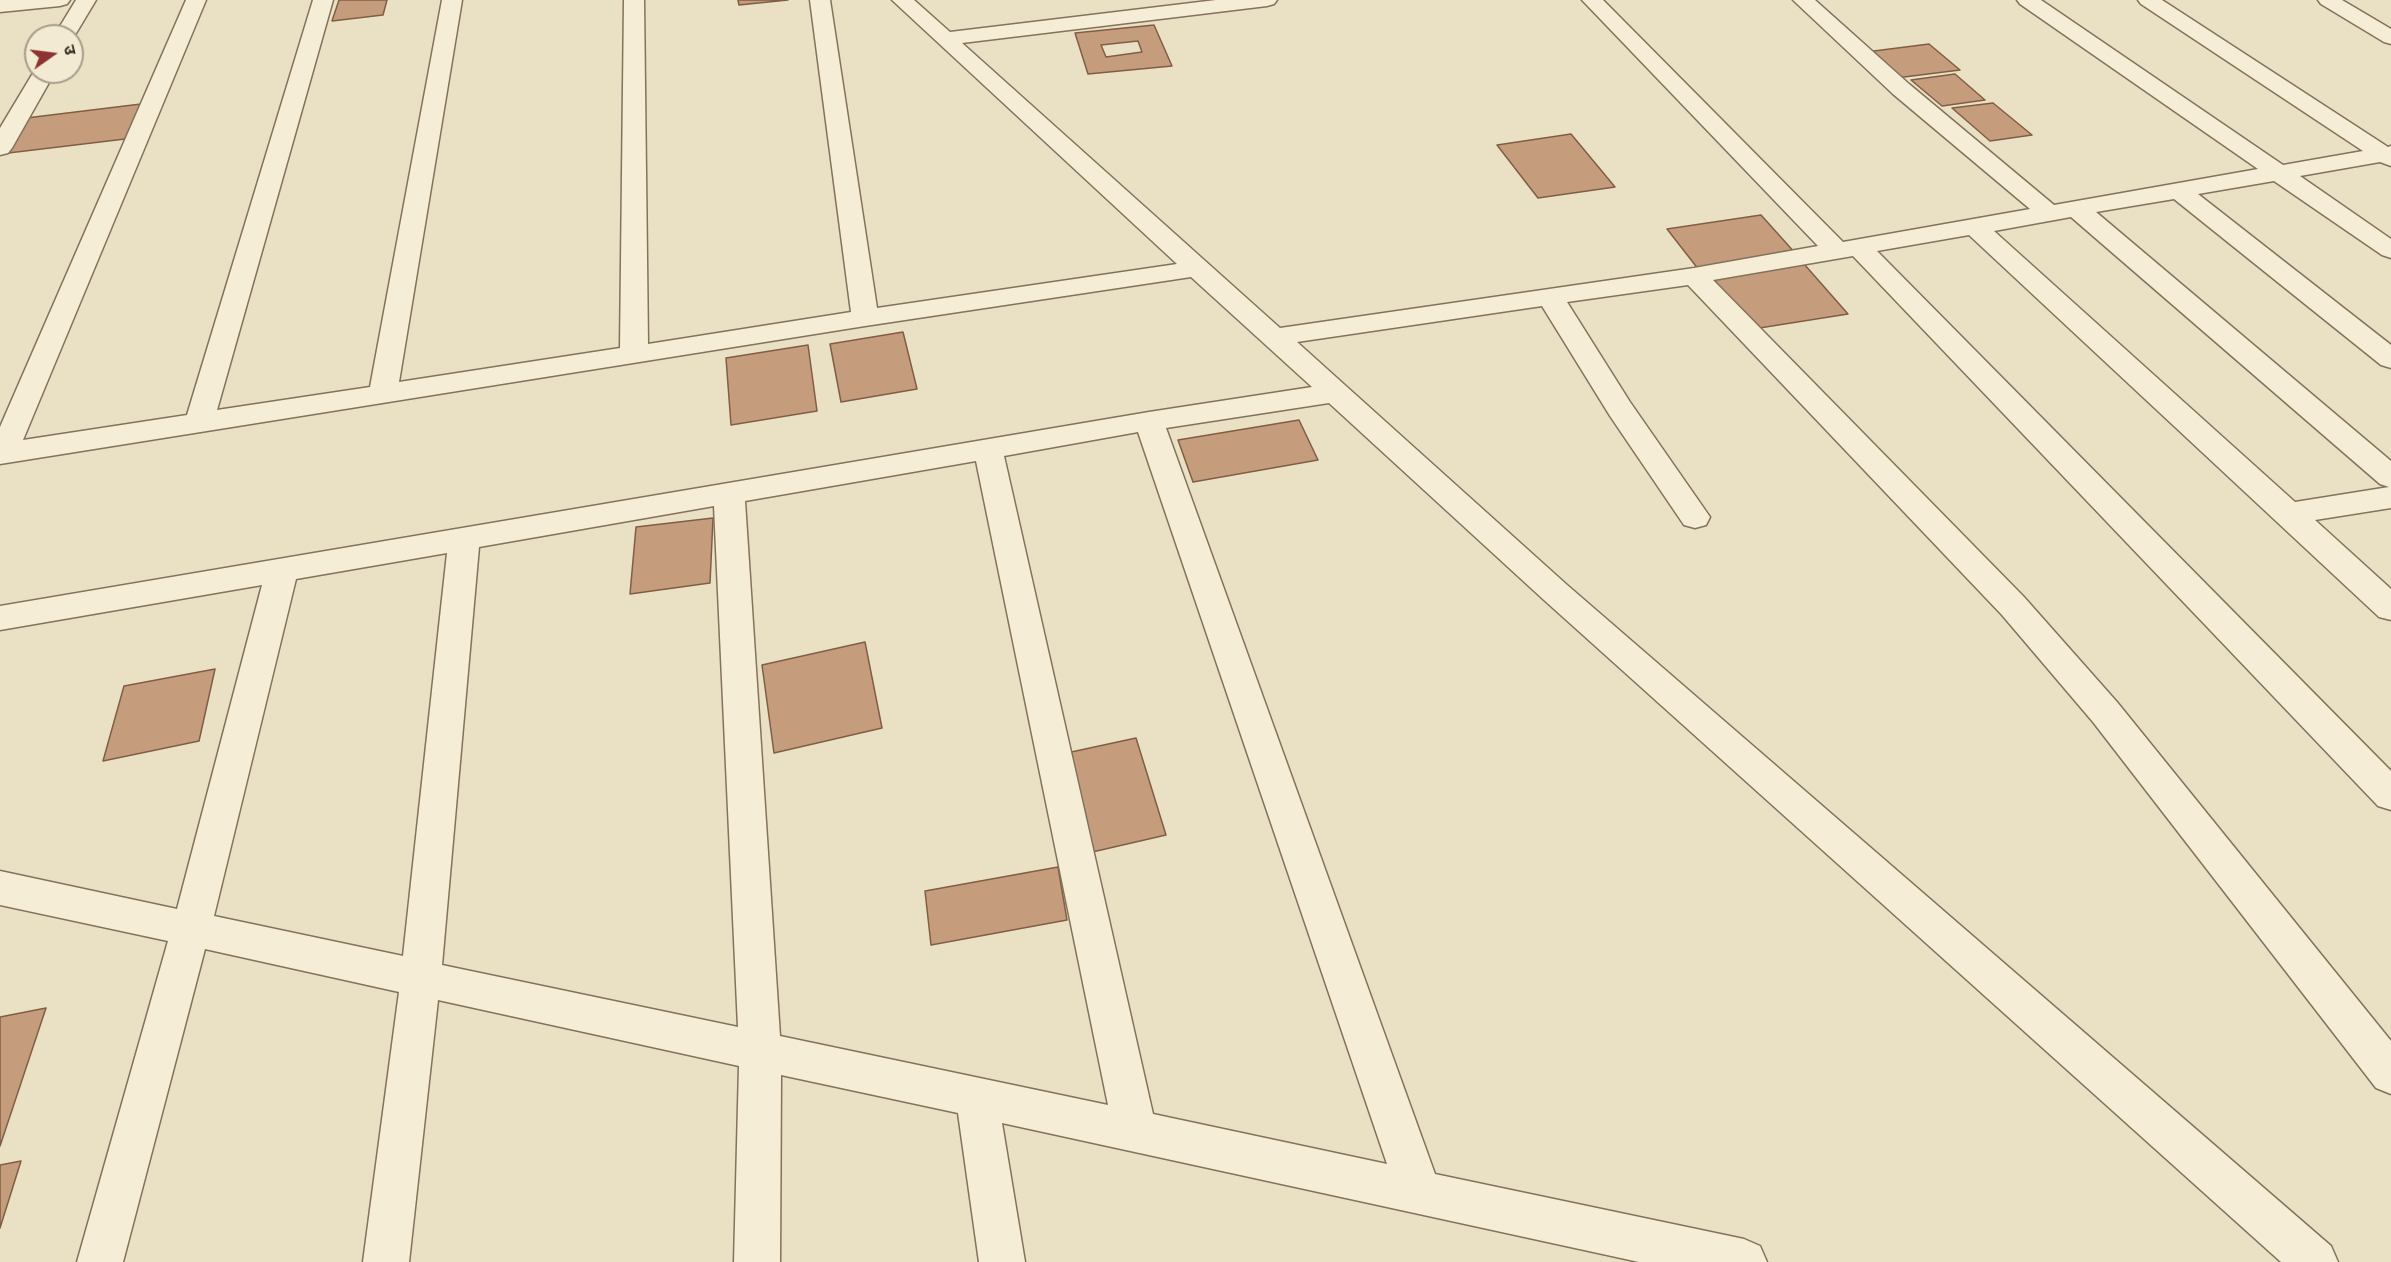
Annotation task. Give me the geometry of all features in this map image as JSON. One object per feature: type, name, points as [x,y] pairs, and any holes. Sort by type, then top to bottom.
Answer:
[{"type":"street","points":[[0,6],[60,0]]},
{"type":"street","points":[[72,24],[86,0]]},
{"type":"street","points":[[2,454],[196,0]]},
{"type":"street","points":[[199,423],[323,0]]},
{"type":"street","points":[[383,394],[452,0]]},
{"type":"street","points":[[634,0],[634,354]]},
{"type":"street","points":[[820,0],[865,318]]},
{"type":"street","points":[[902,0],[1556,592],[2315,1262]]},
{"type":"street","points":[[945,39],[1267,0]]},
{"type":"street","points":[[1592,0],[1848,249],[2391,795]]},
{"type":"street","points":[[1803,0],[1901,89],[2050,214]]},
{"type":"street","points":[[2027,0],[2391,250]]},
{"type":"street","points":[[2148,0],[2389,156]]},
{"type":"street","points":[[2328,0],[2391,38]]},
{"type":"street","points":[[0,148],[37,84]]},
{"type":"street","points":[[1275,337],[1695,276],[2278,172],[2389,156]]},
{"type":"street","points":[[2179,191],[2391,359]]},
{"type":"street","points":[[2077,209],[2391,477]]},
{"type":"street","points":[[1975,227],[2391,608]]},
{"type":"street","points":[[2,454],[865,318],[1199,268]]},
{"type":"street","points":[[1695,276],[2005,597],[2105,712],[2391,1074]]},
{"type":"street","points":[[1550,297],[1620,409],[1695,517]]},
{"type":"street","points":[[3,625],[282,570],[1149,421],[1336,393]]},
{"type":"street","points":[[1149,421],[1419,1192]]},
{"type":"street","points":[[988,449],[1135,1132]]},
{"type":"street","points":[[729,493],[760,1051],[757,1262]]},
{"type":"street","points":[[2288,514],[2391,497]]},
{"type":"street","points":[[386,1262],[421,978],[464,539]]},
{"type":"street","points":[[100,1262],[191,929],[282,570]]},
{"type":"street","points":[[0,888],[1744,1262]]},
{"type":"street","points":[[977,1098],[1002,1262]]},
{"type":"building","points":[[339,0],[387,0],[383,15],[332,21]]},
{"type":"building","points":[[738,0],[788,0],[739,5]]},
{"type":"building","points":[[1154,25],[1172,66],[1088,74],[1075,33]],"holes":[[[1138,41],[1142,52],[1106,57],[1101,45]]]},
{"type":"building","points":[[1929,44],[1960,70],[1896,78],[1866,52]]},
{"type":"building","points":[[1955,74],[1985,100],[1942,106],[1911,80]]},
{"type":"building","points":[[1993,103],[2032,135],[1990,141],[1952,108]]},
{"type":"building","points":[[141,104],[125,139],[0,154],[18,119]]},
{"type":"building","points":[[1571,134],[1615,187],[1538,198],[1497,145]]},
{"type":"building","points":[[1761,215],[1796,254],[1699,270],[1667,229]]},
{"type":"building","points":[[1804,264],[1848,314],[1753,329],[1712,277]]},
{"type":"building","points":[[903,332],[917,389],[841,402],[830,344]]},
{"type":"building","points":[[808,345],[817,411],[731,425],[726,358]]},
{"type":"building","points":[[1299,420],[1318,460],[1193,482],[1178,440]]},
{"type":"building","points":[[713,518],[710,583],[630,594],[636,527]]},
{"type":"building","points":[[865,642],[882,728],[774,753],[762,665]]},
{"type":"building","points":[[215,669],[199,741],[103,761],[124,686]]},
{"type":"building","points":[[1136,738],[1166,835],[1088,853],[1062,754]]},
{"type":"building","points":[[1058,867],[1067,920],[931,945],[925,891]]},
{"type":"building","points":[[46,1008],[0,1146],[0,1017]]},
{"type":"building","points":[[21,1161],[0,1228],[0,1165]]}]
